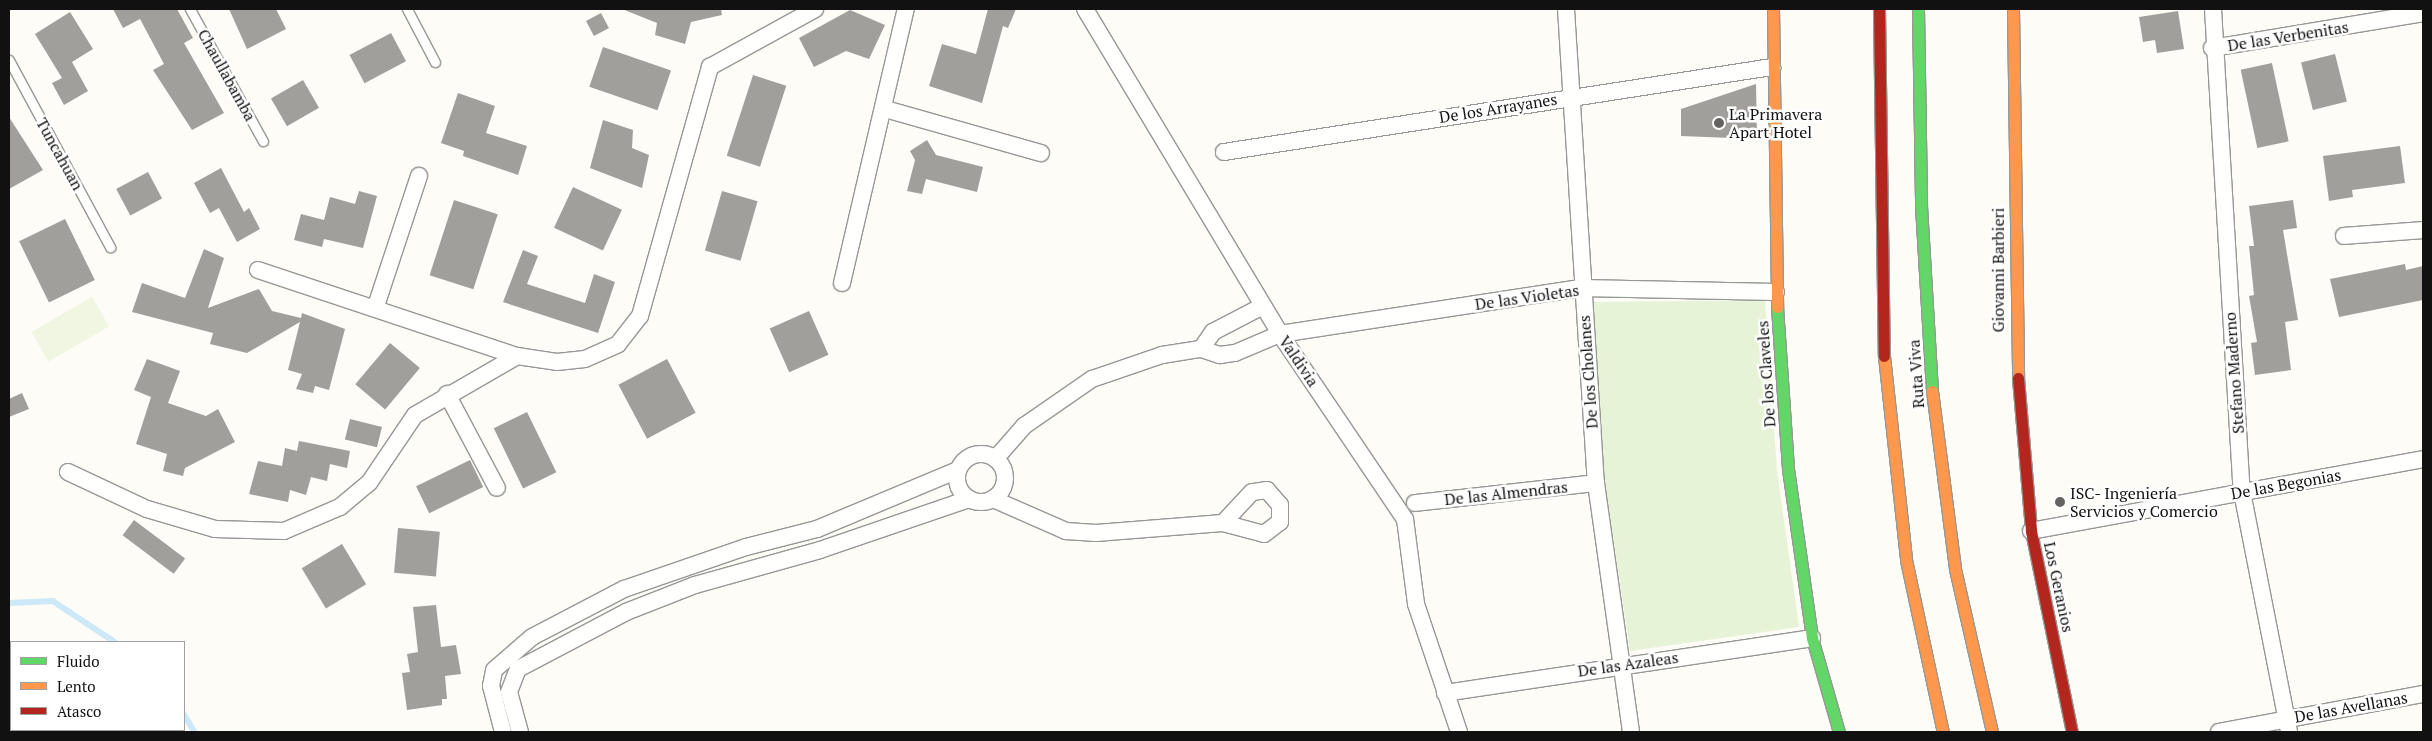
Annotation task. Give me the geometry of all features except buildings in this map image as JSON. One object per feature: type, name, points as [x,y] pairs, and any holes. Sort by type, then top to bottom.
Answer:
[{"type":"main road","name":"De los Claveles","points":[[1773,9],[1772,67],[1776,292],[1788,469],[1812,638],[1839,732]]},
{"type":"main road","name":"Ruta Viva","points":[[1879,9],[1884,363],[1906,560],[1943,732]]},
{"type":"main road","name":"Ruta Viva","points":[[1918,9],[1921,206],[1933,403],[1956,569],[1992,732]]},
{"type":"main road","name":"Giovanni Barbieri","points":[[2013,9],[2014,336],[2030,531]]},
{"type":"main road","name":"Los Geranios","points":[[2030,531],[2072,732]]},
{"type":"street","points":[[258,270],[376,306],[516,356],[557,362],[586,359],[629,332],[640,316],[710,67],[815,9]]},
{"type":"street","points":[[842,283],[885,109],[906,9]]},
{"type":"street","name":"Valdivia","points":[[1085,9],[1280,334],[1405,519],[1416,604],[1459,732]]},
{"type":"street","name":"De los Cholanes","points":[[1566,9],[1581,288],[1596,483],[1620,665],[1631,732]]},
{"type":"street","name":"Stefano Maderno","points":[[2213,9],[2212,48],[2242,492],[2287,725]]},
{"type":"street","name":"De las Verbenitas","points":[[2212,48],[2423,13]]},
{"type":"street","name":"De los Arrayanes","points":[[1224,152],[1571,96],[1772,67]]},
{"type":"street","points":[[885,109],[1041,153]]},
{"type":"street","points":[[376,306],[419,176]]},
{"type":"street","points":[[2344,236],[2423,230]]},
{"type":"street","name":"De las Violetas","points":[[1201,349],[1220,355],[1235,354],[1280,334],[1581,288],[1776,292]]},
{"type":"street","points":[[996,458],[1024,426],[1092,379],[1124,365],[1201,349],[1213,332],[1263,306]]},
{"type":"street","points":[[68,472],[147,509],[215,529],[284,531],[311,523],[361,489],[415,415],[447,394],[516,356]]},
{"type":"street","points":[[447,394],[497,488]]},
{"type":"street","points":[[503,732],[491,686],[494,670],[504,656],[532,637],[624,589],[746,547],[817,529],[958,470],[974,455],[996,458]]},
{"type":"street","points":[[993,499],[1004,487],[1004,472],[996,458]]},
{"type":"street","name":"De las Begonias","points":[[2030,531],[2423,459]]},
{"type":"street","points":[[958,470],[961,492],[969,499]]},
{"type":"street","name":"De las Almendras","points":[[1415,503],[1596,483]]},
{"type":"street","points":[[520,732],[509,692],[518,669],[626,612],[695,585],[820,550],[969,499],[993,499],[1066,531],[1223,523]]},
{"type":"street","name":"De las Azaleas","points":[[1445,693],[1620,665],[1812,638]]},
{"type":"street","name":"De las Avellanas","points":[[2219,732],[2287,725],[2423,694]]},
{"type":"lane","name":"Chaullabamba","points":[[190,9],[263,141]]},
{"type":"lane","points":[[407,9],[436,62]]},
{"type":"lane","name":"Tuncahuan","points":[[9,60],[110,247]]},
{"type":"green space","points":[[92,297],[109,326],[48,361],[31,332]]},
{"type":"green space","points":[[1765,300],[1777,471],[1799,627],[1630,651],[1605,482],[1590,302]]},
{"type":"waterway","points":[[9,603],[53,601],[113,641]]},
{"type":"waterway","points":[[185,716],[195,732]]},
{"type":"traffic: fast","points":[[1918,9],[1921,206],[1932,391]]},
{"type":"traffic: fast","points":[[1777,307],[1788,469],[1812,638],[1839,732]]},
{"type":"traffic: slow","points":[[1773,9],[1777,307]]},
{"type":"traffic: slow","points":[[2013,9],[2018,378]]},
{"type":"traffic: slow","points":[[1884,356],[1906,560],[1943,732]]},
{"type":"traffic: slow","points":[[1932,391],[1955,569],[1992,732]]},
{"type":"traffic: jam","points":[[1879,9],[1884,356]]},
{"type":"traffic: jam","points":[[2018,378],[2031,531],[2072,732]]},
{"type":"place","name":"La Primavera Apart Hotel","points":[[1719,123]]},
{"type":"place","name":"ISC- Ingeniería Servicios y Comercio","points":[[2060,502]]}]
